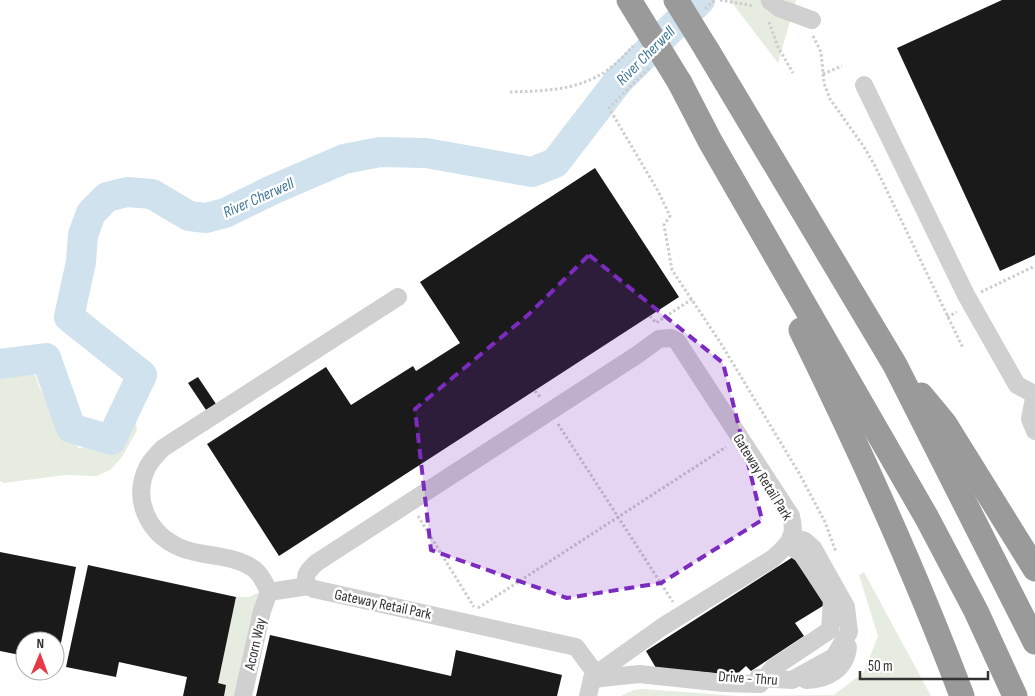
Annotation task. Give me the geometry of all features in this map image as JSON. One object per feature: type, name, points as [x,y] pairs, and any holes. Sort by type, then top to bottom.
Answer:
[{"type":"highway","points":[[629,0],[680,83],[710,141],[860,450],[936,626],[962,696]]},
{"type":"highway","points":[[676,0],[895,365],[1035,642]]},
{"type":"highway","points":[[710,141],[927,518],[976,611],[1015,696]]},
{"type":"highway","points":[[895,365],[945,424],[1035,569]]},
{"type":"street","points":[[767,3],[807,18]]},
{"type":"street","points":[[864,84],[972,305],[1017,385],[1034,393],[1030,419],[1035,431]]},
{"type":"street","points":[[308,586],[269,592],[262,578],[252,567],[230,559],[182,548],[163,539],[148,520],[141,502],[142,481],[149,464],[163,448],[398,296]]},
{"type":"street","name":"Gateway Retail Park","points":[[592,683],[576,648],[314,589],[308,586],[305,580],[306,573],[316,563],[659,339],[671,338],[677,341],[791,516],[794,528],[790,541]]},
{"type":"street","points":[[592,683],[662,627],[772,559],[790,541],[802,554],[832,600],[830,630],[774,668],[764,678]]},
{"type":"street","name":"Drive - Thru","points":[[592,683],[630,674],[656,676],[671,673],[792,680],[834,657],[849,632],[846,607],[813,548],[805,541],[790,541]]},
{"type":"street","name":"Acorn Way","points":[[243,696],[262,611],[269,592]]},
{"type":"path","points":[[720,0],[752,6],[767,3],[772,34],[793,73]]},
{"type":"path","points":[[807,18],[820,52],[823,74],[830,99],[875,166],[963,348]]},
{"type":"path","points":[[510,92],[558,90],[594,78],[616,64],[636,42]]},
{"type":"path","points":[[823,74],[842,66]]},
{"type":"path","points":[[947,317],[982,301],[978,293],[1035,266]]},
{"type":"path","points":[[650,316],[656,323],[692,298]]},
{"type":"path","points":[[535,391],[550,411],[682,616]]},
{"type":"path","points":[[410,502],[476,609],[739,438]]},
{"type":"highlighted area","points":[[589,255],[723,363],[762,520],[661,583],[567,598],[431,550],[415,409],[528,315]]},
{"type":"shaded area","points":[[730,0],[796,0],[778,63]]},
{"type":"shaded area","points":[[0,375],[35,375],[61,430],[79,448],[117,442],[134,416],[137,430],[122,457],[110,470],[96,476],[65,475],[4,483],[0,481]]},
{"type":"shaded area","points":[[864,572],[931,696],[739,696],[834,695],[864,672],[878,636],[859,575]]},
{"type":"shaded area","points":[[259,592],[237,696],[224,696],[218,683],[236,597],[249,597]]},
{"type":"shaded area","points":[[643,689],[739,696],[621,696],[634,690]]},
{"type":"building","points":[[1002,0],[1035,0],[1035,255],[1000,271],[897,48]]},
{"type":"building","points":[[595,168],[679,297],[279,556],[207,444],[326,367],[351,405],[413,366],[416,371],[460,343],[420,282]]},
{"type":"building","points":[[198,377],[216,404],[206,410],[188,383]]},
{"type":"building","points":[[0,552],[76,567],[63,631],[15,631],[15,654],[0,651]]},
{"type":"building","points":[[793,557],[826,604],[795,623],[804,636],[751,671],[746,666],[736,675],[656,668],[646,651]]},
{"type":"building","points":[[88,565],[236,597],[218,683],[226,685],[224,696],[183,696],[187,677],[119,662],[116,677],[66,667]]},
{"type":"building","points":[[270,635],[451,676],[456,650],[562,675],[557,696],[256,696]]},
{"type":"waterway","name":"River Cherwell","points":[[0,364],[46,358],[71,428],[111,440],[142,375],[69,317],[81,262],[83,235],[91,213],[107,197],[127,192],[152,194],[189,216],[206,218],[225,213],[272,190],[344,159],[380,152],[426,153],[532,172],[555,163],[619,80],[700,0]]}]
